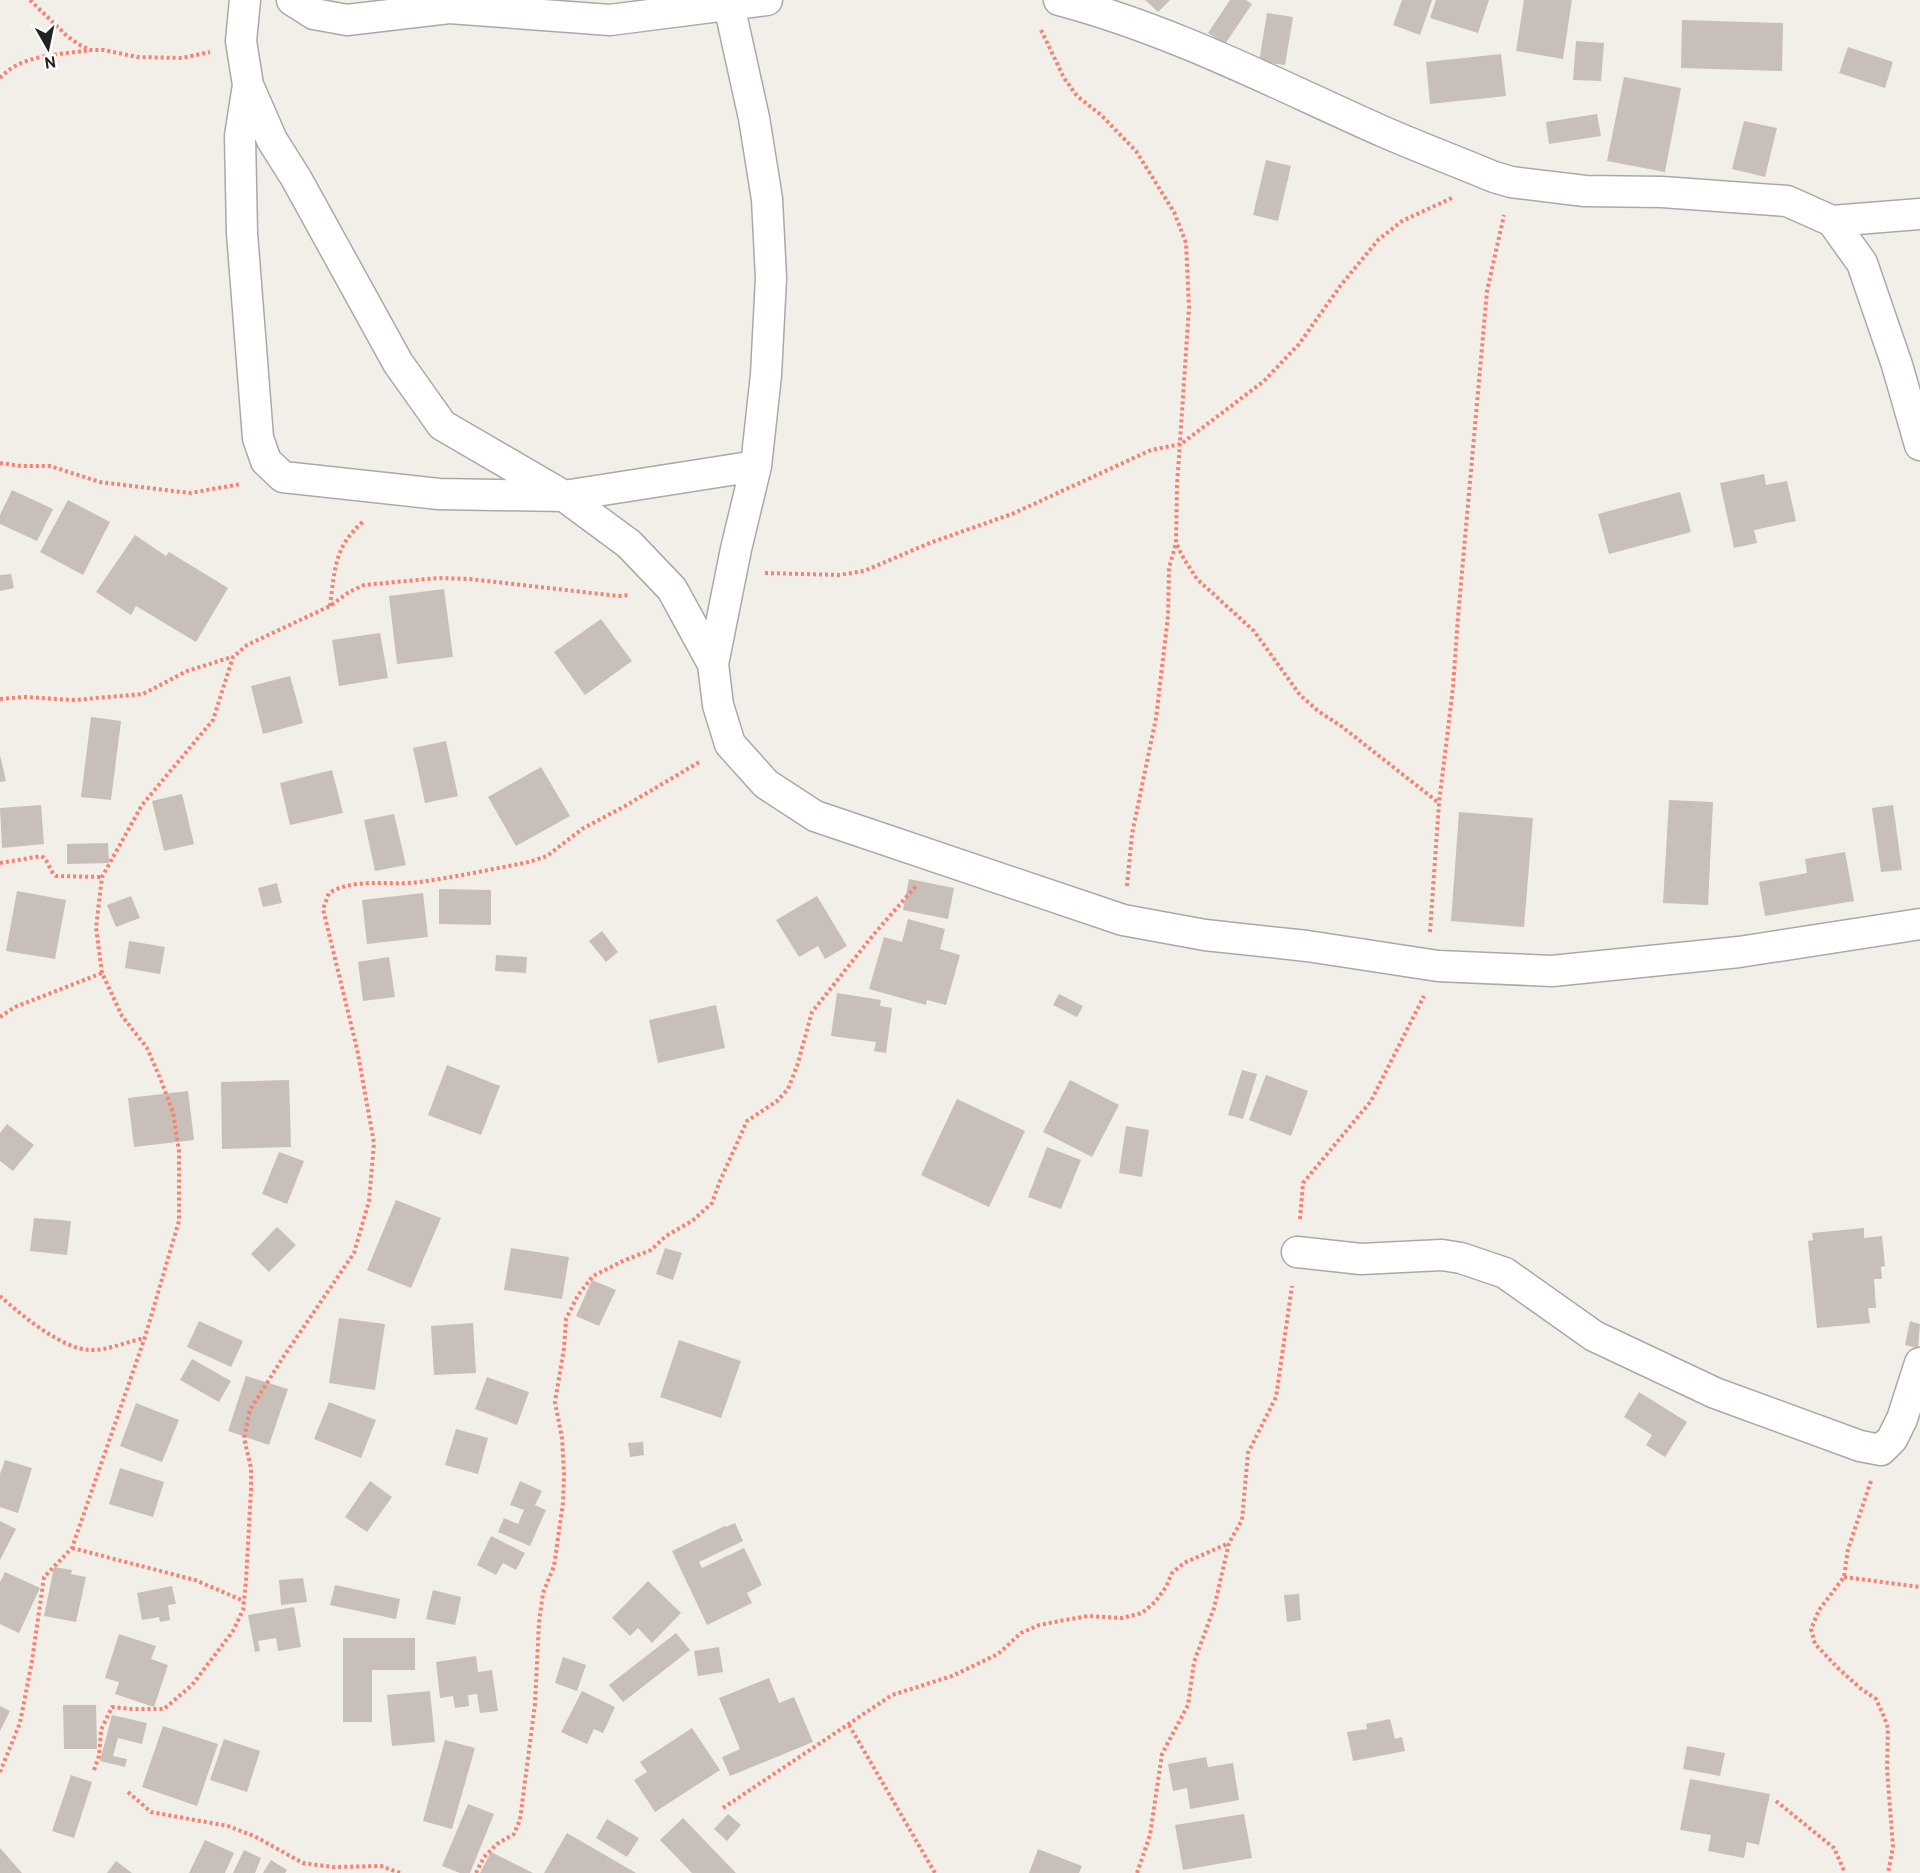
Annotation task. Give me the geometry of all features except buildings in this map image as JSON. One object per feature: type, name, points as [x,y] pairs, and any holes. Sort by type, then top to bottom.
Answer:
[{"type":"street","points":[[245,0],[241,41],[248,85],[272,140],[296,178],[398,363],[442,425],[564,496],[629,544],[672,589],[713,664]]},
{"type":"street","points":[[292,0],[314,14],[347,20],[449,8],[610,20],[767,0]]},
{"type":"street","points":[[1059,0],[1098,10],[1240,65],[1386,133],[1502,179],[1585,191],[1662,192],[1787,201],[1832,221],[1920,214]]},
{"type":"street","points":[[729,5],[754,117],[767,199],[771,278],[766,375],[756,466],[713,664],[718,705],[730,744],[766,784],[815,816],[1124,920],[1205,935],[1307,946],[1433,965],[1552,971],[1739,952],[1920,924]]},
{"type":"street","points":[[248,85],[240,136],[242,233],[258,438],[266,461],[283,477],[439,494],[564,496],[756,466]]},
{"type":"street","points":[[1832,221],[1862,262],[1897,365],[1920,445]]},
{"type":"street","points":[[1297,1252],[1361,1259],[1442,1255],[1461,1258],[1504,1273],[1594,1336],[1705,1389],[1860,1446],[1881,1450],[1892,1439],[1902,1419],[1920,1363]]},
{"type":"path","points":[[30,0],[66,36],[90,50]]},
{"type":"path","points":[[1041,29],[1064,78],[1077,96],[1101,115],[1136,151],[1174,212],[1186,243],[1189,307],[1177,486],[1176,543],[1169,568],[1168,616],[1156,718],[1132,834],[1124,920]]},
{"type":"path","points":[[0,78],[13,66],[24,61],[90,50],[104,50],[136,57],[182,58],[241,41]]},
{"type":"path","points":[[732,573],[839,575],[864,571],[932,542],[1012,514],[1151,450],[1181,444],[1264,381],[1299,344],[1341,285],[1378,240],[1402,221],[1502,179],[1488,291],[1453,687],[1439,803],[1433,965],[1402,1042],[1371,1101],[1303,1183],[1297,1252],[1276,1397],[1248,1453],[1242,1520],[1229,1543],[1214,1608],[1194,1662],[1188,1705],[1162,1754],[1150,1835],[1137,1873]]},
{"type":"path","points":[[0,463],[50,466],[100,482],[190,493],[283,477]]},
{"type":"path","points":[[330,606],[337,558],[345,540],[400,490]]},
{"type":"path","points":[[1176,543],[1197,579],[1254,631],[1300,695],[1439,803]]},
{"type":"path","points":[[0,699],[25,697],[74,700],[143,694],[187,671],[233,657],[247,645],[330,606],[349,592],[364,585],[438,578],[470,579],[618,596],[672,589]]},
{"type":"path","points":[[0,1772],[20,1723],[44,1577],[72,1548],[145,1337],[179,1221],[179,1151],[173,1112],[147,1048],[122,1016],[102,973],[96,928],[102,876],[142,805],[213,720],[233,657]]},
{"type":"path","points":[[94,1770],[99,1756],[101,1730],[112,1707],[164,1709],[192,1686],[233,1631],[243,1610],[244,1601],[251,1489],[250,1468],[244,1438],[250,1410],[354,1253],[369,1201],[374,1143],[357,1049],[323,909],[328,893],[340,887],[367,883],[418,882],[529,862],[547,856],[582,829],[730,744]]},
{"type":"path","points":[[0,863],[42,856],[56,876],[102,876]]},
{"type":"path","points":[[476,1873],[484,1857],[497,1844],[514,1834],[520,1820],[535,1704],[539,1622],[543,1593],[554,1566],[563,1503],[562,1438],[555,1402],[564,1348],[566,1318],[578,1295],[592,1276],[651,1250],[666,1236],[692,1221],[712,1203],[747,1121],[777,1101],[788,1089],[812,1012],[874,934],[940,859]]},
{"type":"path","points":[[0,1017],[15,1007],[102,973]]},
{"type":"path","points":[[0,1296],[27,1320],[75,1348],[101,1349],[145,1337]]},
{"type":"path","points":[[1881,1450],[1848,1549],[1844,1577],[1819,1610],[1811,1629],[1815,1644],[1860,1688],[1876,1699],[1885,1719],[1888,1729],[1887,1769],[1893,1847],[1888,1873]]},
{"type":"path","points":[[723,1808],[892,1695],[952,1676],[998,1654],[1021,1633],[1039,1625],[1088,1617],[1122,1618],[1142,1613],[1155,1602],[1166,1587],[1172,1573],[1184,1563],[1229,1543]]},
{"type":"path","points":[[72,1548],[195,1580],[244,1601]]},
{"type":"path","points":[[1844,1577],[1920,1587]]},
{"type":"path","points":[[849,1725],[935,1873]]},
{"type":"path","points":[[128,1792],[151,1812],[228,1826],[254,1836],[303,1863],[352,1867],[381,1866],[400,1873]]},
{"type":"path","points":[[1776,1801],[1834,1848],[1845,1873]]},
{"type":"path","points":[[352,1867],[357,1873]]}]
